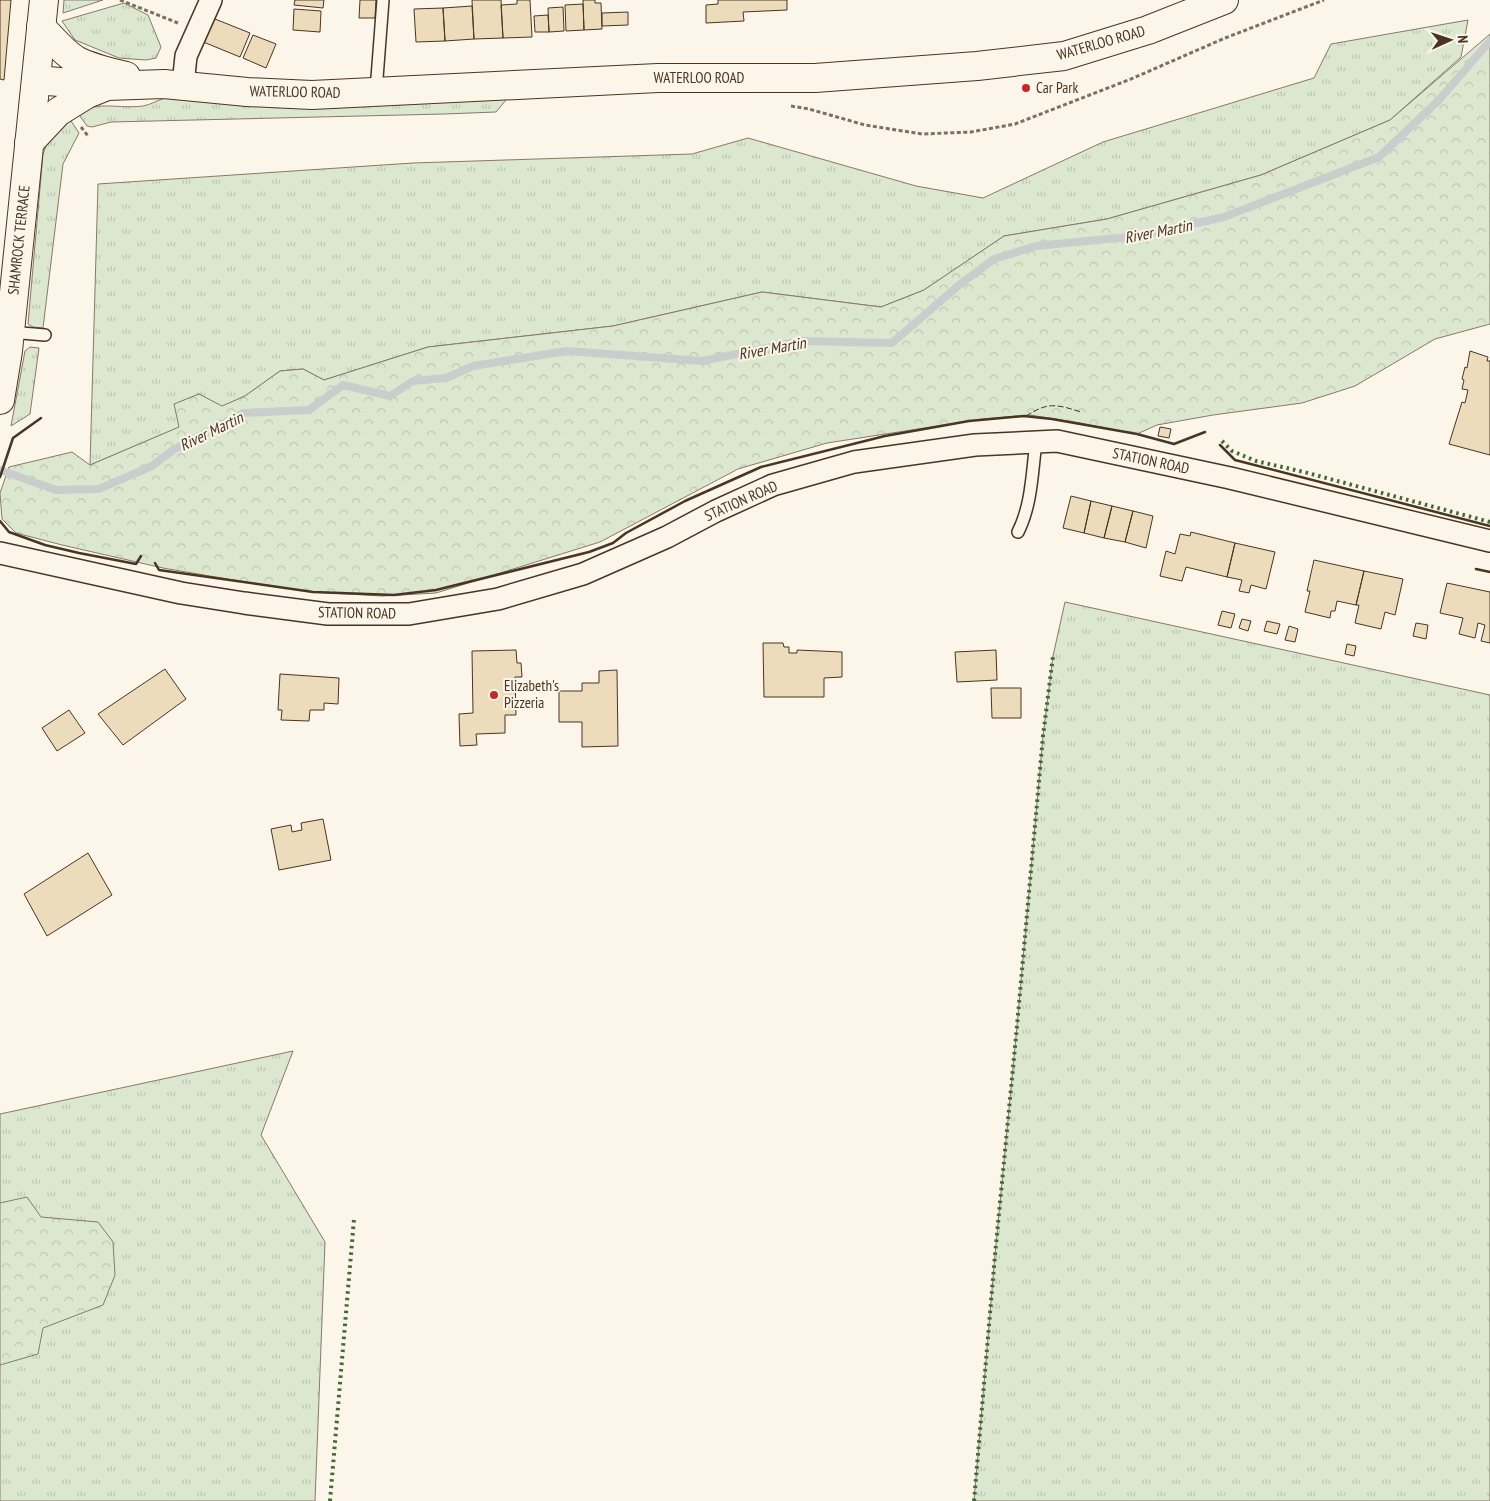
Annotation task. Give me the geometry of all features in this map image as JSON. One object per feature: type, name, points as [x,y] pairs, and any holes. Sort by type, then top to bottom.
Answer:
[{"type":"street","name":"SHAMROCK TERRACE","points":[[0,400],[10,332],[43,0]]},
{"type":"street","points":[[174,84],[211,0]]},
{"type":"street","name":"WATERLOO ROAD","points":[[41,27],[76,60],[99,69],[174,84],[247,92],[312,95],[658,78],[816,78],[977,66],[1064,56],[1148,30],[1224,0]]},
{"type":"street","name":"WATERLOO ROAD","points":[[36,80],[106,86],[174,84]]},
{"type":"street","points":[[29,143],[58,112],[86,94],[106,86]]},
{"type":"street","name":"STATION ROAD","points":[[0,552],[181,593],[328,614],[409,614],[498,599],[583,574],[667,537],[716,511],[774,485],[854,462],[974,445],[1057,441],[1230,478],[1490,541]]},
{"type":"lane","points":[[376,91],[383,0]]},
{"type":"lane","points":[[10,332],[45,335]]},
{"type":"lane","points":[[1018,532],[1025,518],[1031,488],[1036,442]]},
{"type":"path","points":[[120,0],[197,30]]},
{"type":"green space","points":[[64,0],[103,0],[63,13]]},
{"type":"green space","points":[[124,3],[148,15],[161,47],[156,58],[146,60],[119,58],[75,40],[62,21]]},
{"type":"green space","points":[[1468,20],[1461,57],[1390,120],[1261,175],[1107,219],[1004,236],[924,290],[881,307],[762,292],[613,326],[428,347],[324,380],[303,369],[280,371],[245,396],[222,407],[199,394],[175,404],[180,427],[90,465],[98,184],[413,163],[692,154],[748,138],[916,186],[983,198],[1103,142],[1314,78],[1331,44]]},
{"type":"green space","points":[[1490,34],[1490,324],[1435,339],[1355,386],[1302,403],[1157,425],[1137,434],[1030,415],[983,419],[827,443],[738,469],[600,542],[436,593],[382,596],[313,592],[239,581],[163,568],[16,533],[2,519],[0,493],[9,467],[72,452],[90,465],[179,427],[174,404],[199,394],[222,406],[245,396],[280,371],[303,369],[324,380],[428,347],[613,326],[762,292],[881,307],[924,290],[1004,236],[1107,219],[1261,175],[1390,120]]},
{"type":"green space","points":[[511,94],[496,112],[111,122],[92,127],[87,126],[77,112],[102,106],[143,106],[165,98]]},
{"type":"green space","points":[[69,118],[79,133],[63,164],[43,328],[33,327],[28,324],[43,154],[48,141]]},
{"type":"green space","points":[[30,347],[39,348],[30,414],[11,426],[25,351]]},
{"type":"green space","points":[[1065,602],[1490,695],[1490,1501],[974,1501],[1043,736],[1053,656]]},
{"type":"green space","points":[[293,1051],[261,1135],[325,1242],[315,1501],[0,1501],[0,1114]]},
{"type":"green space","points":[[27,1197],[41,1217],[98,1222],[113,1242],[115,1275],[103,1305],[43,1328],[38,1354],[0,1365],[0,1203]]},
{"type":"building","points":[[0,0],[11,0],[4,80],[0,79]]},
{"type":"building","points":[[295,0],[324,0],[323,8],[294,5]]},
{"type":"building","points":[[360,0],[376,0],[375,18],[359,18]]},
{"type":"building","points":[[472,0],[501,0],[503,38],[474,39]]},
{"type":"building","points":[[517,0],[530,0],[532,37],[503,38],[501,5],[517,4]]},
{"type":"building","points":[[583,0],[595,0],[595,3],[601,3],[602,29],[584,30]]},
{"type":"building","points":[[718,0],[787,0],[787,10],[743,12],[744,21],[706,23],[706,5],[718,4]]},
{"type":"building","points":[[583,4],[584,30],[566,31],[565,5]]},
{"type":"building","points":[[472,6],[474,39],[445,41],[443,8]]},
{"type":"building","points":[[563,7],[564,31],[549,32],[548,8]]},
{"type":"building","points":[[443,8],[445,41],[416,42],[414,9]]},
{"type":"building","points":[[294,9],[321,11],[320,32],[293,30]]},
{"type":"building","points":[[628,12],[628,25],[602,26],[602,13]]},
{"type":"building","points":[[548,15],[549,32],[535,32],[534,16]]},
{"type":"building","points":[[210,17],[250,33],[240,57],[201,41]]},
{"type":"building","points":[[253,35],[276,44],[266,68],[243,58]]},
{"type":"building","points":[[1470,351],[1488,357],[1487,361],[1490,361],[1490,455],[1449,444],[1462,402],[1465,403],[1468,390],[1462,389],[1464,380],[1462,379],[1465,367],[1467,368]]},
{"type":"building","points":[[1160,427],[1171,429],[1169,438],[1158,436]]},
{"type":"building","points":[[1071,496],[1091,501],[1084,533],[1063,528]]},
{"type":"building","points":[[1091,501],[1112,506],[1104,538],[1084,533]]},
{"type":"building","points":[[1112,506],[1133,511],[1125,542],[1104,538]]},
{"type":"building","points":[[1133,511],[1153,516],[1146,548],[1125,542]]},
{"type":"building","points":[[1191,532],[1235,543],[1227,577],[1186,567],[1182,581],[1160,576],[1166,551],[1175,554],[1180,534],[1190,536]]},
{"type":"building","points":[[1235,543],[1275,552],[1266,589],[1251,585],[1249,593],[1239,591],[1242,580],[1227,577]]},
{"type":"building","points":[[1314,560],[1364,571],[1356,605],[1337,601],[1335,611],[1331,611],[1330,618],[1305,612],[1310,591],[1307,591]]},
{"type":"building","points":[[1364,571],[1403,579],[1395,615],[1385,612],[1381,629],[1355,623],[1359,605],[1356,605]]},
{"type":"building","points":[[1447,583],[1490,592],[1490,643],[1481,641],[1485,625],[1478,623],[1475,638],[1459,634],[1463,618],[1440,613]]},
{"type":"building","points":[[1222,611],[1235,614],[1231,628],[1218,625]]},
{"type":"building","points":[[1242,619],[1251,621],[1248,631],[1239,628]]},
{"type":"building","points":[[1267,621],[1280,624],[1277,634],[1264,631]]},
{"type":"building","points":[[1416,623],[1428,625],[1426,639],[1413,636]]},
{"type":"building","points":[[1289,626],[1298,629],[1295,642],[1285,640]]},
{"type":"building","points":[[763,643],[783,643],[784,647],[789,647],[789,653],[797,653],[797,650],[842,652],[842,677],[824,678],[824,697],[764,697]]},
{"type":"building","points":[[1347,644],[1356,646],[1354,656],[1345,654]]},
{"type":"building","name":"Elizabeth's Pizzeria","points":[[516,650],[517,663],[521,663],[522,677],[515,677],[516,715],[505,715],[505,733],[476,734],[477,745],[460,746],[459,714],[473,713],[472,651]]},
{"type":"building","points":[[996,650],[997,680],[957,682],[955,652]]},
{"type":"building","points":[[165,669],[186,699],[123,745],[98,714]]},
{"type":"building","points":[[617,670],[618,746],[582,747],[582,722],[559,722],[559,691],[582,691],[582,683],[599,683],[599,671]]},
{"type":"building","points":[[280,674],[339,678],[338,704],[324,703],[324,710],[310,710],[309,721],[281,720],[282,710],[278,710]]},
{"type":"building","points":[[991,688],[1021,688],[1021,718],[992,718]]},
{"type":"building","points":[[69,710],[85,733],[57,751],[42,728]]},
{"type":"building","points":[[323,819],[331,860],[279,870],[271,829],[291,825],[292,832],[302,830],[301,823]]},
{"type":"building","points":[[88,853],[112,895],[47,936],[24,894]]},
{"type":"waterway","name":"River Martin","points":[[0,470],[56,490],[99,489],[152,466],[173,450],[243,413],[309,410],[343,385],[390,396],[413,381],[446,378],[473,366],[567,351],[702,361],[801,341],[892,343],[958,286],[994,259],[1036,246],[1138,236],[1224,217],[1379,157],[1439,100],[1490,41]]},
{"type":"hedge","points":[[1222,441],[1232,451],[1256,461],[1490,522]]},
{"type":"hedge","points":[[974,1501],[1043,736],[1053,656]]},
{"type":"hedge","points":[[330,1501],[354,1219]]},
{"type":"fence","points":[[1026,416],[1046,406],[1065,407],[1081,412]]},
{"type":"wall","points":[[155,563],[159,570],[313,592],[394,595],[436,590],[589,552],[613,543],[626,533],[685,501],[761,467],[885,436],[969,421],[1024,416],[1137,434],[1174,444],[1205,432]]},
{"type":"wall","points":[[0,477],[13,438],[41,418]]},
{"type":"wall","points":[[1220,445],[1235,460],[1490,526]]},
{"type":"wall","points":[[0,521],[9,532],[45,545],[136,564],[141,556]]},
{"type":"wall","points":[[1476,569],[1490,572]]},
{"type":"place","name":"Car Park","points":[[1026,88]]},
{"type":"place","name":"Elizabeth's Pizzeria","points":[[494,695]]}]
